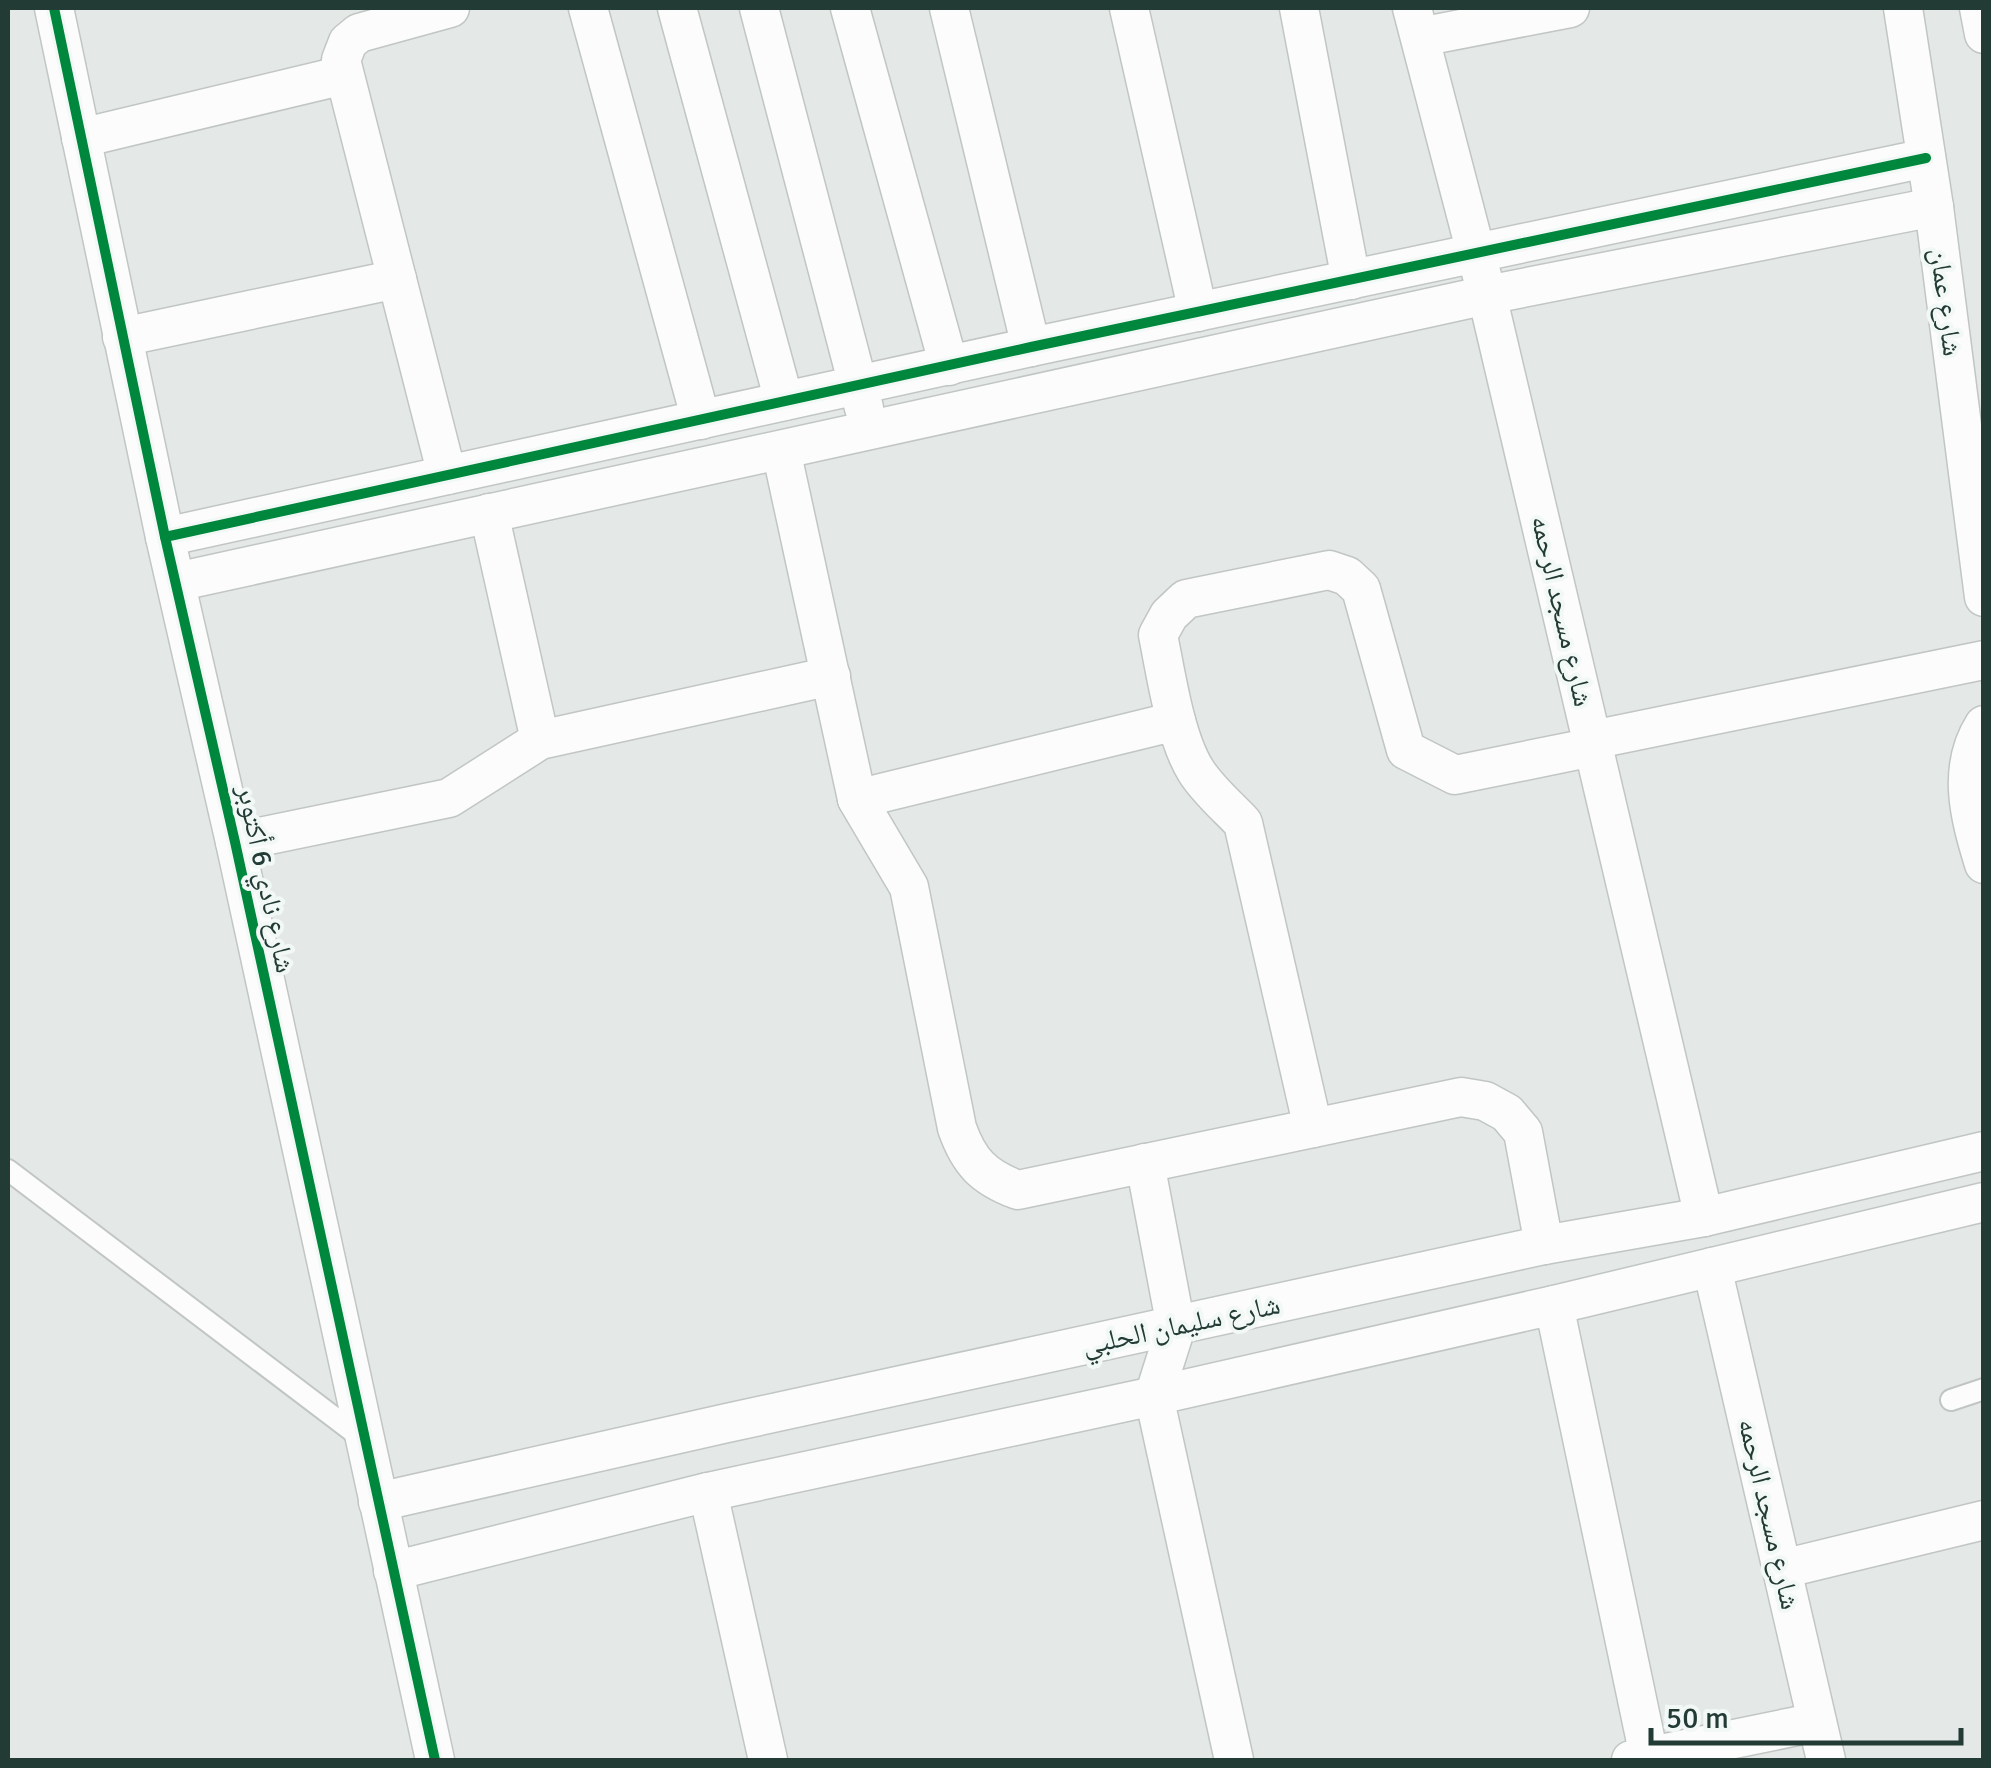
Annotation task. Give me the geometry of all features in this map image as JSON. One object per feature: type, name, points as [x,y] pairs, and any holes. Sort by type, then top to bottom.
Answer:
[{"type":"street","name":"شارع نادي 6 أكتوبر","points":[[54,8],[165,537],[435,1760]]},
{"type":"street","points":[[448,474],[341,60],[355,20],[450,8]]},
{"type":"street","points":[[588,8],[700,420]]},
{"type":"street","points":[[677,8],[784,402]]},
{"type":"street","points":[[759,8],[870,430]]},
{"type":"street","points":[[850,8],[949,366]]},
{"type":"street","points":[[949,8],[1031,347]]},
{"type":"street","points":[[1129,8],[1198,312]]},
{"type":"street","points":[[1299,8],[1351,280]]},
{"type":"street","points":[[1416,22],[1570,8]]},
{"type":"street","name":"شارع عمان","points":[[1903,8],[1934,207],[1984,597]]},
{"type":"street","points":[[1979,8],[1984,34]]},
{"type":"street","name":"شارع مسجد الرحمه","points":[[1416,22],[1487,296],[1704,1217]]},
{"type":"street","points":[[82,138],[344,76]]},
{"type":"street","points":[[165,537],[1031,347],[1926,158]]},
{"type":"street","points":[[176,582],[1487,296],[1934,207]]},
{"type":"street","points":[[122,337],[396,279]]},
{"type":"street","points":[[781,450],[858,799],[909,887],[956,1128],[964,1149],[978,1168],[996,1182],[1018,1190],[1461,1096],[1485,1101],[1506,1114],[1523,1132],[1544,1245]]},
{"type":"street","points":[[489,513],[540,740]]},
{"type":"street","points":[[1313,1128],[1244,822],[1194,769],[1176,721],[1158,635],[1169,615],[1186,598],[1329,570],[1347,576],[1361,589],[1406,750],[1455,775],[1984,660]]},
{"type":"street","points":[[235,842],[449,798],[540,740],[831,676]]},
{"type":"street","points":[[858,799],[1176,721]]},
{"type":"street","points":[[1984,725],[1969,759],[1966,787],[1984,864]]},
{"type":"street","name":"شارع سليمان الحلبي","points":[[378,1502],[1544,1245],[1704,1217],[1984,1151]]},
{"type":"street","points":[[1145,1163],[1176,1327],[1154,1396],[1234,1760]]},
{"type":"street","points":[[394,1571],[708,1492],[1154,1396],[1984,1202]]},
{"type":"street","name":"شارع مسجد الرحمه","points":[[1712,1267],[1826,1760]]},
{"type":"street","points":[[1554,1305],[1640,1758],[1817,1722]]},
{"type":"street","points":[[708,1492],[768,1760]]},
{"type":"street","points":[[1782,1569],[1984,1520]]},
{"type":"lane","points":[[8,1170],[365,1441]]},
{"type":"lane","points":[[1951,1400],[1984,1390]]},
{"type":"cycle path","points":[[54,8],[165,537],[435,1760]]},
{"type":"cycle path","points":[[165,537],[1031,347],[1926,158]]}]
